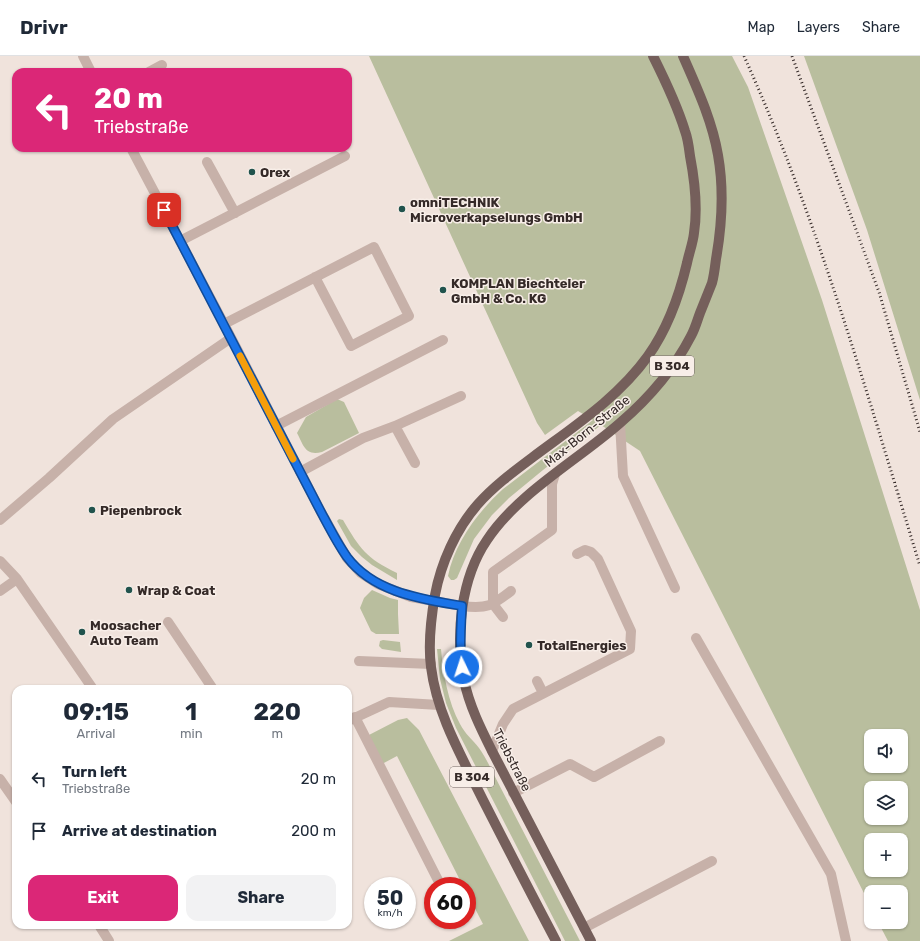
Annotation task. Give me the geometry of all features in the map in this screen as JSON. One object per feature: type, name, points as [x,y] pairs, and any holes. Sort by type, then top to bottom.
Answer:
[{"type":"main road","name":"Max-Born-Straße","points":[[434,601],[438,581],[450,547],[466,518],[491,490],[585,419],[623,385],[648,356],[662,335],[671,316],[680,290],[694,232],[696,189],[686,133],[668,87],[653,56]]},
{"type":"main road","name":"Max-Born-Straße","points":[[462,606],[478,554],[493,531],[521,502],[620,423],[643,401],[659,384],[677,360],[692,335],[714,274],[720,238],[722,190],[718,154],[705,107],[683,56]]},
{"type":"main road","name":"B 304","points":[[434,601],[431,624],[431,664],[434,686],[449,733],[556,941]]},
{"type":"main road","name":"Triebstraße","points":[[462,606],[460,654],[464,680],[470,700],[492,751],[591,941]]},
{"type":"street","points":[[83,56],[89,68]]},
{"type":"street","points":[[156,68],[162,65]]},
{"type":"street","points":[[133,152],[332,533],[347,558],[361,573],[378,584],[411,597],[478,608],[493,604],[510,591]]},
{"type":"street","points":[[180,241],[345,156]]},
{"type":"street","points":[[207,162],[235,213]]},
{"type":"street","points":[[224,324],[374,246],[409,316],[351,346],[315,277]]},
{"type":"street","points":[[0,520],[49,478],[113,419],[231,338]]},
{"type":"street","points":[[276,426],[443,340]]},
{"type":"street","points":[[300,472],[363,438],[395,426],[461,396]]},
{"type":"street","points":[[620,423],[623,476],[675,588]]},
{"type":"street","points":[[395,426],[415,463]]},
{"type":"street","points":[[503,617],[493,604],[493,572],[552,530],[552,484],[555,474]]},
{"type":"street","points":[[492,751],[503,724],[513,709],[630,649],[632,631],[598,559],[591,552],[585,550],[577,554]]},
{"type":"street","points":[[0,561],[17,579],[90,685]]},
{"type":"street","points":[[0,591],[17,579]]},
{"type":"street","points":[[168,622],[209,685]]},
{"type":"street","points":[[696,638],[831,874],[846,941]]},
{"type":"street","points":[[359,660],[431,664]]},
{"type":"street","points":[[537,681],[543,693]]},
{"type":"street","points":[[352,719],[389,702],[439,705]]},
{"type":"street","points":[[352,721],[436,877]]},
{"type":"street","points":[[513,792],[570,764],[594,777],[660,741]]},
{"type":"street","points":[[0,779],[12,796]]},
{"type":"street","points":[[584,928],[712,862]]},
{"type":"street","points":[[102,929],[109,941]]},
{"type":"green space","points":[[369,56],[732,56],[748,87],[822,300],[920,610],[920,941],[888,941],[882,929],[908,929],[908,885],[864,885],[864,893],[640,451],[601,425],[509,498],[492,515],[474,539],[457,578],[451,580],[448,576],[456,551],[469,528],[494,498],[503,489],[593,420],[578,411],[545,435],[537,423]]},
{"type":"green space","points":[[804,56],[920,56],[920,400],[867,230]]},
{"type":"green space","points":[[337,399],[344,402],[359,433],[322,452],[312,453],[308,451],[297,433],[306,417]]},
{"type":"green space","points":[[339,519],[343,520],[359,546],[365,552],[386,568],[397,573],[397,580],[372,565],[351,546],[337,521]]},
{"type":"green space","points":[[372,590],[398,600],[399,634],[376,634],[371,631],[360,608],[364,598]]},
{"type":"green space","points":[[380,641],[400,642],[401,652],[382,649],[379,646]]},
{"type":"green space","points":[[437,649],[441,649],[447,687],[452,706],[460,724],[485,757],[580,941],[565,941],[456,728],[446,703],[440,679]]},
{"type":"green space","points":[[407,718],[419,730],[529,941],[449,941],[473,929],[476,929],[476,928],[483,924],[476,910],[476,877],[458,877],[397,756],[382,764],[367,736],[398,720]]},
{"type":"railway","points":[[744,56],[771,118],[818,244],[861,372],[920,566]]},
{"type":"railway","points":[[792,56],[879,292],[920,432]]},
{"type":"slow traffic","points":[[240,356],[293,459]]},
{"type":"place","name":"Orex","points":[[252,172]]},
{"type":"place","name":"omniTECHNIK Microverkapselungs GmbH","points":[[402,209]]},
{"type":"place","name":"KOMPLAN Biechteler GmbH & Co. KG","points":[[443,290]]},
{"type":"place","name":"Piepenbrock","points":[[92,510]]},
{"type":"place","name":"Wrap & Coat","points":[[129,590]]},
{"type":"place","name":"Moosacher Auto Team","points":[[82,632]]},
{"type":"place","name":"TotalEnergies","points":[[529,645]]},
{"type":"route","points":[[164,210],[311,494],[347,558],[361,573],[378,584],[411,597],[462,606],[460,654],[462,667]]}]
